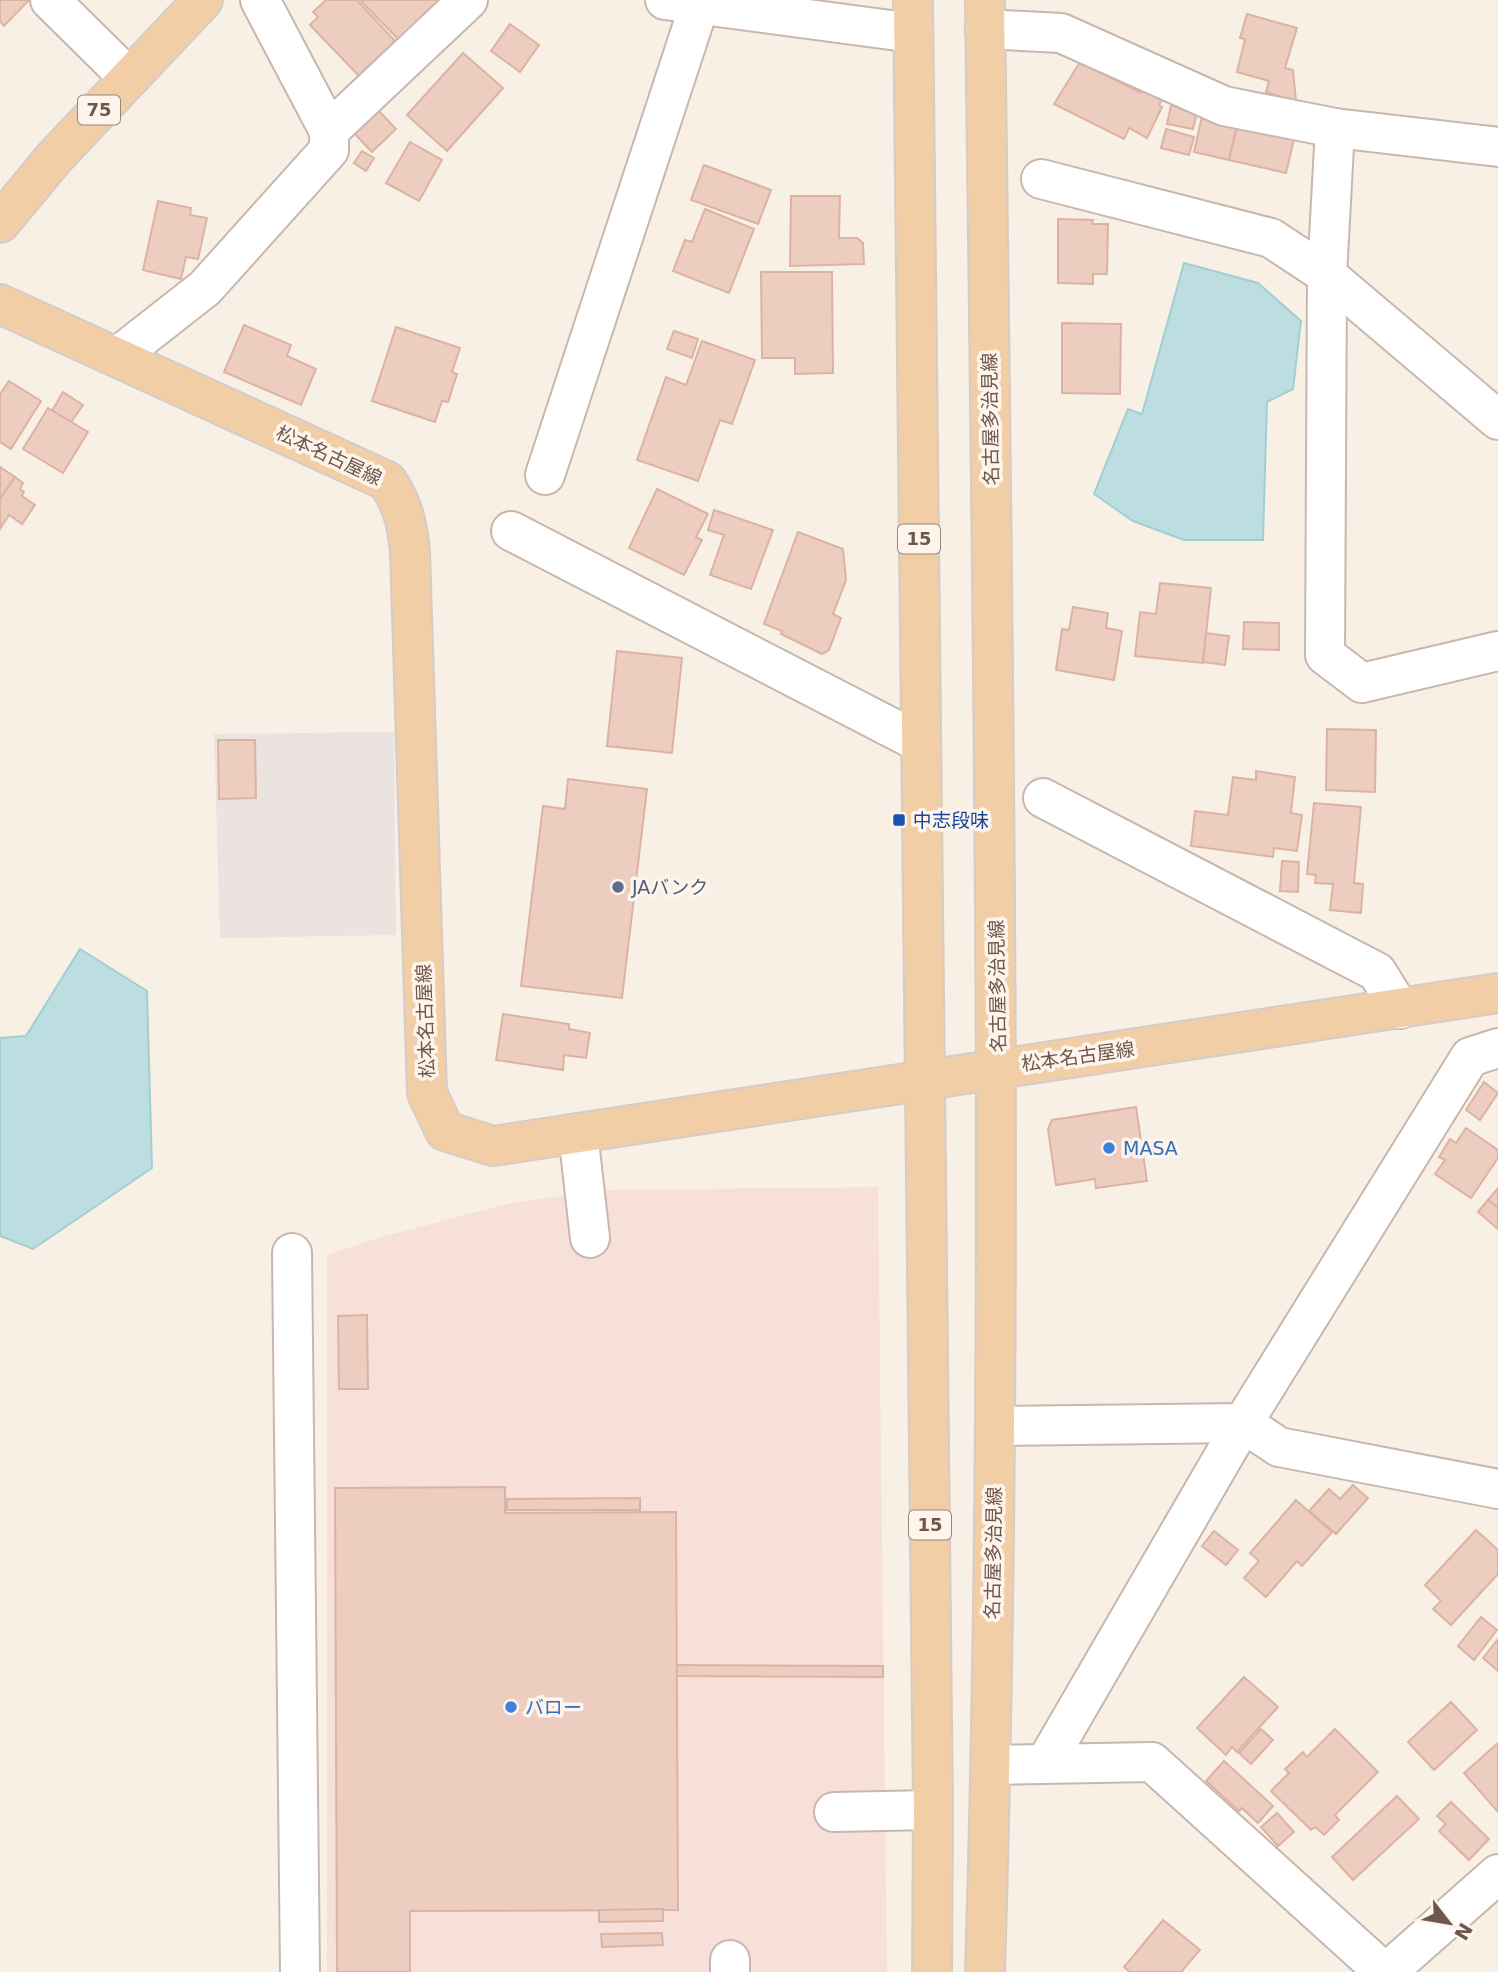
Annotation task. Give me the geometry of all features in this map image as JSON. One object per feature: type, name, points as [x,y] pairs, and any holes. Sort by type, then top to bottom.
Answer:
[{"type":"main road","name":"75","points":[[0,223],[54,158],[203,0]]},
{"type":"main road","name":"名古屋多治見線","points":[[985,14],[998,1067],[991,1765],[985,1972]]},
{"type":"main road","name":"15","points":[[913,16],[933,1810],[932,1972]]},
{"type":"main road","name":"松本名古屋線","points":[[0,303],[387,481],[397,495],[406,516],[410,551],[427,1093],[445,1131],[493,1146],[925,1078],[1498,993]]},
{"type":"street","points":[[50,0],[129,78]]},
{"type":"street","points":[[117,357],[205,288],[329,150],[329,131],[260,0]]},
{"type":"street","points":[[329,131],[468,0]]},
{"type":"street","points":[[545,475],[688,2],[913,16]]},
{"type":"street","points":[[985,14],[1061,33],[1224,106],[1335,128],[1498,147]]},
{"type":"street","points":[[1335,128],[1326,275],[1325,655],[1362,684],[1498,651]]},
{"type":"street","points":[[1041,180],[1271,238],[1326,275],[1498,420]]},
{"type":"street","points":[[511,531],[921,743]]},
{"type":"street","points":[[1043,798],[1377,972],[1400,1009]]},
{"type":"street","points":[[1045,1764],[1243,1423],[1470,1057],[1498,1048]]},
{"type":"street","points":[[578,1133],[590,1237]]},
{"type":"street","points":[[292,1253],[300,1972]]},
{"type":"street","points":[[995,1426],[1243,1423],[1279,1447],[1498,1489]]},
{"type":"street","points":[[991,1765],[1152,1762],[1386,1972],[1498,1874]]},
{"type":"street","points":[[834,1812],[933,1810]]},
{"type":"shaded area","points":[[394,732],[396,935],[220,938],[214,734]]},
{"type":"shaded area","points":[[878,1187],[887,1972],[327,1972],[327,1255],[381,1237],[511,1203],[605,1190]]},
{"type":"water","points":[[1184,263],[1258,283],[1301,321],[1293,389],[1267,402],[1263,540],[1184,540],[1133,521],[1094,494],[1128,409],[1142,414]]},
{"type":"water","points":[[80,949],[147,991],[152,1168],[33,1249],[0,1236],[0,1038],[26,1036]]},
{"type":"building","points":[[0,0],[29,0],[4,26],[0,21]]},
{"type":"building","points":[[326,0],[357,0],[395,41],[359,76],[310,25],[318,17],[313,12]]},
{"type":"building","points":[[360,0],[443,0],[400,41]]},
{"type":"building","points":[[1247,14],[1297,28],[1285,68],[1293,70],[1296,101],[1266,92],[1269,81],[1237,72],[1245,39],[1240,38]]},
{"type":"building","points":[[510,24],[539,45],[520,72],[491,51]]},
{"type":"building","points":[[463,53],[503,88],[447,151],[407,115]]},
{"type":"building","points":[[1080,62],[1141,93],[1144,88],[1163,97],[1159,105],[1162,107],[1147,138],[1129,128],[1124,139],[1054,104]]},
{"type":"building","points":[[1172,101],[1198,107],[1193,129],[1167,124]]},
{"type":"building","points":[[377,109],[396,129],[372,152],[353,132]]},
{"type":"building","points":[[1203,112],[1237,126],[1229,160],[1194,152]]},
{"type":"building","points":[[1237,126],[1294,139],[1286,173],[1229,160]]},
{"type":"building","points":[[1166,129],[1194,137],[1189,155],[1161,148]]},
{"type":"building","points":[[410,142],[442,160],[419,201],[386,183]]},
{"type":"building","points":[[362,151],[374,158],[366,171],[354,163]]},
{"type":"building","points":[[704,165],[771,190],[758,224],[691,200]]},
{"type":"building","points":[[791,196],[840,196],[839,238],[857,238],[863,243],[864,264],[790,266]]},
{"type":"building","points":[[158,201],[191,208],[190,215],[207,218],[198,259],[186,257],[181,279],[143,270]]},
{"type":"building","points":[[705,209],[754,229],[729,293],[673,271],[685,240],[692,242]]},
{"type":"building","points":[[1058,219],[1093,220],[1092,224],[1108,224],[1107,274],[1093,274],[1093,284],[1058,283]]},
{"type":"building","points":[[761,272],[832,272],[833,373],[795,374],[795,358],[762,358]]},
{"type":"building","points":[[1062,323],[1121,324],[1120,394],[1062,393]]},
{"type":"building","points":[[244,325],[291,345],[287,356],[316,369],[301,405],[224,372]]},
{"type":"building","points":[[396,327],[460,348],[452,372],[457,374],[448,402],[442,401],[435,422],[372,401]]},
{"type":"building","points":[[674,331],[698,339],[692,358],[667,349]]},
{"type":"building","points":[[702,341],[755,360],[732,424],[720,420],[698,481],[637,460],[666,377],[686,385]]},
{"type":"building","points":[[9,381],[41,401],[11,449],[0,442],[0,394]]},
{"type":"building","points":[[63,392],[83,405],[71,422],[52,411]]},
{"type":"building","points":[[48,408],[88,432],[63,473],[23,449]]},
{"type":"building","points":[[0,467],[15,477],[0,499]]},
{"type":"building","points":[[15,477],[23,483],[20,489],[24,492],[22,496],[35,505],[22,524],[9,515],[0,529],[0,499]]},
{"type":"building","points":[[657,489],[708,514],[696,537],[702,540],[684,575],[629,548]]},
{"type":"building","points":[[714,510],[773,530],[751,589],[710,575],[724,535],[708,530]]},
{"type":"building","points":[[798,532],[843,549],[846,580],[833,614],[841,618],[829,650],[822,654],[764,624]]},
{"type":"building","points":[[1160,583],[1211,588],[1203,663],[1135,656],[1140,612],[1156,614]]},
{"type":"building","points":[[1073,607],[1108,613],[1106,628],[1122,631],[1114,680],[1056,670],[1062,629],[1069,630]]},
{"type":"building","points":[[1244,622],[1279,623],[1279,650],[1243,649]]},
{"type":"building","points":[[1206,633],[1229,636],[1225,665],[1203,662]]},
{"type":"building","points":[[617,651],[682,658],[672,753],[607,746]]},
{"type":"building","points":[[1327,729],[1376,730],[1375,792],[1326,790]]},
{"type":"building","points":[[218,740],[255,740],[256,798],[219,799]]},
{"type":"building","points":[[1256,771],[1295,777],[1291,813],[1302,815],[1297,851],[1274,848],[1273,857],[1191,846],[1195,811],[1228,815],[1233,777],[1256,780]]},
{"type":"building","points":[[568,779],[647,789],[622,998],[521,986],[543,806],[565,809]]},
{"type":"building","points":[[1314,803],[1361,807],[1354,883],[1363,884],[1361,913],[1330,910],[1333,884],[1315,883],[1316,875],[1307,874]]},
{"type":"building","points":[[1282,861],[1299,862],[1298,892],[1280,891]]},
{"type":"building","points":[[503,1014],[569,1024],[569,1029],[590,1033],[586,1058],[564,1055],[563,1070],[496,1060]]},
{"type":"building","points":[[1484,1082],[1498,1093],[1480,1120],[1466,1110]]},
{"type":"building","points":[[1136,1107],[1147,1181],[1096,1188],[1095,1179],[1056,1185],[1048,1129],[1052,1120]]},
{"type":"building","points":[[1466,1128],[1498,1150],[1498,1158],[1471,1198],[1435,1174],[1445,1160],[1439,1157],[1450,1139],[1456,1143]]},
{"type":"building","points":[[1498,1188],[1498,1208],[1488,1200]]},
{"type":"building","points":[[1488,1200],[1498,1208],[1498,1229],[1478,1212]]},
{"type":"building","points":[[367,1315],[368,1389],[339,1389],[338,1316]]},
{"type":"building","points":[[1353,1485],[1368,1498],[1336,1534],[1309,1511],[1329,1489],[1340,1499]]},
{"type":"building","points":[[505,1487],[505,1513],[676,1512],[678,1910],[410,1911],[410,1972],[337,1972],[335,1488]]},
{"type":"building","points":[[640,1498],[640,1510],[507,1510],[507,1499]]},
{"type":"building","points":[[1296,1500],[1332,1532],[1302,1566],[1297,1561],[1266,1597],[1244,1578],[1259,1561],[1250,1553]]},
{"type":"building","points":[[1476,1530],[1498,1550],[1498,1574],[1451,1625],[1433,1609],[1441,1601],[1425,1585]]},
{"type":"building","points":[[1214,1531],[1238,1550],[1226,1565],[1202,1546]]},
{"type":"building","points":[[1481,1617],[1497,1630],[1474,1660],[1458,1646]]},
{"type":"building","points":[[1498,1639],[1498,1671],[1483,1658]]},
{"type":"building","points":[[677,1665],[883,1666],[883,1677],[677,1676]]},
{"type":"building","points":[[1244,1677],[1278,1707],[1237,1752],[1232,1747],[1226,1755],[1197,1728]]},
{"type":"building","points":[[1451,1702],[1477,1730],[1434,1770],[1408,1742]]},
{"type":"building","points":[[1261,1729],[1273,1740],[1251,1764],[1239,1753]]},
{"type":"building","points":[[1335,1729],[1378,1772],[1335,1815],[1339,1820],[1324,1835],[1315,1827],[1311,1830],[1271,1791],[1289,1773],[1285,1769],[1303,1752],[1307,1757]]},
{"type":"building","points":[[1498,1743],[1498,1812],[1464,1773]]},
{"type":"building","points":[[1224,1761],[1273,1806],[1258,1823],[1242,1808],[1239,1811],[1206,1781]]},
{"type":"building","points":[[1397,1796],[1419,1819],[1353,1880],[1332,1857]]},
{"type":"building","points":[[1451,1802],[1489,1839],[1469,1860],[1439,1831],[1446,1824],[1437,1816]]},
{"type":"building","points":[[1277,1813],[1294,1832],[1278,1846],[1261,1827]]},
{"type":"building","points":[[663,1909],[663,1921],[599,1922],[599,1910]]},
{"type":"building","points":[[1163,1920],[1200,1950],[1181,1972],[1130,1972],[1124,1967]]},
{"type":"building","points":[[662,1933],[663,1945],[602,1947],[601,1934]]},
{"type":"place","name":"中志段味","points":[[899,820]]},
{"type":"place","name":"JAバンク","points":[[618,887]]},
{"type":"place","name":"MASA","points":[[1109,1148]]},
{"type":"place","name":"バロー","points":[[511,1707]]}]
